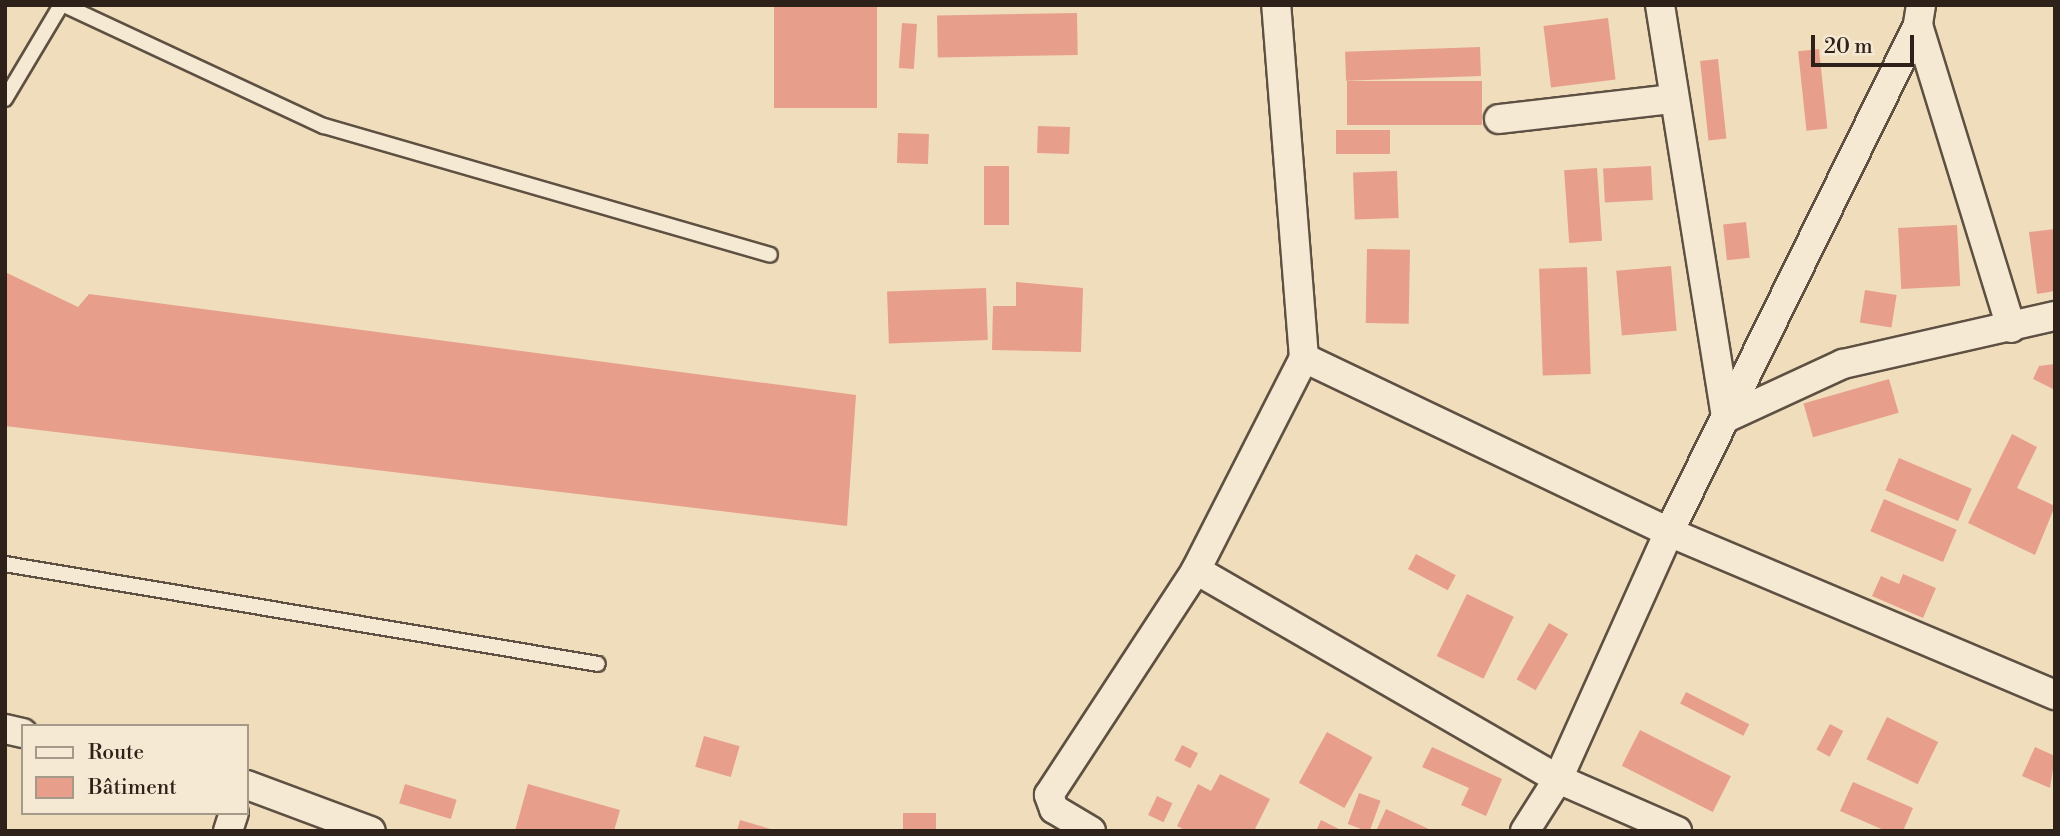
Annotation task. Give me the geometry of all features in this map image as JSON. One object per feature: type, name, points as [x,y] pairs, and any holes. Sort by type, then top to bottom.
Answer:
[{"type":"street","points":[[1091,831],[1054,809],[1049,795],[1196,570],[1304,358],[1276,5]]},
{"type":"street","points":[[1660,5],[1672,99],[1726,418]]},
{"type":"street","points":[[1919,15],[2011,328]]},
{"type":"street","points":[[1525,831],[1558,779],[1670,532],[1919,15]]},
{"type":"street","points":[[1499,119],[1672,99]]},
{"type":"street","points":[[1726,418],[1843,363],[2011,328],[2055,316]]},
{"type":"street","points":[[1304,358],[1670,532],[2055,695]]},
{"type":"street","points":[[1196,570],[1558,779],[1676,831]]},
{"type":"street","points":[[248,785],[371,831]]},
{"type":"lane","points":[[5,99],[63,5],[324,126],[770,255]]},
{"type":"lane","points":[[5,564],[598,664]]},
{"type":"building","points":[[774,5],[877,5],[877,108],[774,108]]},
{"type":"building","points":[[1077,13],[1078,55],[938,57],[937,15]]},
{"type":"building","points":[[1608,18],[1616,80],[1551,87],[1543,26]]},
{"type":"building","points":[[902,23],[917,24],[914,69],[899,68]]},
{"type":"building","points":[[1480,47],[1481,76],[1346,81],[1345,52]]},
{"type":"building","points":[[1819,49],[1827,129],[1806,131],[1798,51]]},
{"type":"building","points":[[1718,59],[1726,139],[1708,140],[1700,61]]},
{"type":"building","points":[[1347,81],[1482,81],[1482,125],[1347,125]]},
{"type":"building","points":[[1038,126],[1070,127],[1069,154],[1037,153]]},
{"type":"building","points":[[1336,130],[1390,130],[1390,154],[1336,154]]},
{"type":"building","points":[[898,133],[929,134],[928,164],[897,163]]},
{"type":"building","points":[[984,166],[1009,166],[1009,225],[984,225]]},
{"type":"building","points":[[1651,166],[1653,200],[1605,202],[1603,169]]},
{"type":"building","points":[[1597,168],[1602,241],[1569,243],[1564,170]]},
{"type":"building","points":[[1397,171],[1399,218],[1355,220],[1353,173]]},
{"type":"building","points":[[1746,222],[1750,258],[1727,260],[1723,224]]},
{"type":"building","points":[[1957,225],[1960,286],[1901,289],[1898,228]]},
{"type":"building","points":[[2055,229],[2055,291],[2037,294],[2029,232]]},
{"type":"building","points":[[1367,249],[1410,250],[1409,324],[1366,323]]},
{"type":"building","points":[[1671,266],[1677,331],[1622,336],[1616,271]]},
{"type":"building","points":[[1587,267],[1591,374],[1543,376],[1539,269]]},
{"type":"building","points":[[5,272],[78,307],[89,294],[856,395],[847,526],[5,426]]},
{"type":"building","points":[[1016,282],[1083,288],[1081,352],[992,350],[993,306],[1016,306]]},
{"type":"building","points":[[986,288],[988,340],[889,343],[887,291]]},
{"type":"building","points":[[1865,290],[1897,295],[1891,328],[1860,323]]},
{"type":"building","points":[[2055,364],[2055,390],[2033,379],[2039,366]]},
{"type":"building","points":[[1889,379],[1899,413],[1813,437],[1803,404]]},
{"type":"building","points":[[2012,434],[2037,447],[2017,488],[2055,506],[2035,555],[1968,523]]},
{"type":"building","points":[[1899,458],[1972,489],[1958,521],[1885,490]]},
{"type":"building","points":[[1884,499],[1957,530],[1943,562],[1870,531]]},
{"type":"building","points":[[1416,554],[1456,575],[1448,590],[1408,569]]},
{"type":"building","points":[[1903,574],[1936,588],[1923,618],[1872,596],[1881,576],[1899,584]]},
{"type":"building","points":[[1467,594],[1514,617],[1483,679],[1437,656]]},
{"type":"building","points":[[1549,623],[1568,634],[1536,690],[1516,679]]},
{"type":"building","points":[[1686,692],[1749,724],[1743,736],[1680,704]]},
{"type":"building","points":[[1887,717],[1938,742],[1918,784],[1866,759]]},
{"type":"building","points":[[1830,724],[1843,731],[1830,757],[1816,750]]},
{"type":"building","points":[[1640,730],[1731,776],[1713,812],[1622,766]]},
{"type":"building","points":[[1327,732],[1372,757],[1344,808],[1299,783]]},
{"type":"building","points":[[704,736],[740,746],[731,777],[695,767]]},
{"type":"building","points":[[1182,745],[1198,753],[1190,768],[1174,760]]},
{"type":"building","points":[[1432,747],[1502,779],[1486,816],[1461,805],[1469,788],[1422,767]]},
{"type":"building","points":[[2035,747],[2055,756],[2050,788],[2022,776]]},
{"type":"building","points":[[1220,774],[1270,799],[1254,831],[1187,831],[1177,826],[1198,784],[1211,791]]},
{"type":"building","points":[[1853,782],[1913,808],[1903,831],[1886,831],[1840,811]]},
{"type":"building","points":[[405,784],[457,800],[451,819],[399,803]]},
{"type":"building","points":[[528,784],[620,810],[614,831],[515,831]]},
{"type":"building","points":[[1359,793],[1381,801],[1370,831],[1348,824]]},
{"type":"building","points":[[1157,796],[1172,803],[1164,822],[1148,815]]},
{"type":"building","points":[[1386,809],[1433,831],[1376,831]]},
{"type":"building","points":[[903,813],[936,813],[936,831],[903,831]]},
{"type":"building","points":[[740,820],[774,830],[737,831]]},
{"type":"building","points":[[1321,820],[1339,829],[1338,831],[1316,831]]}]
